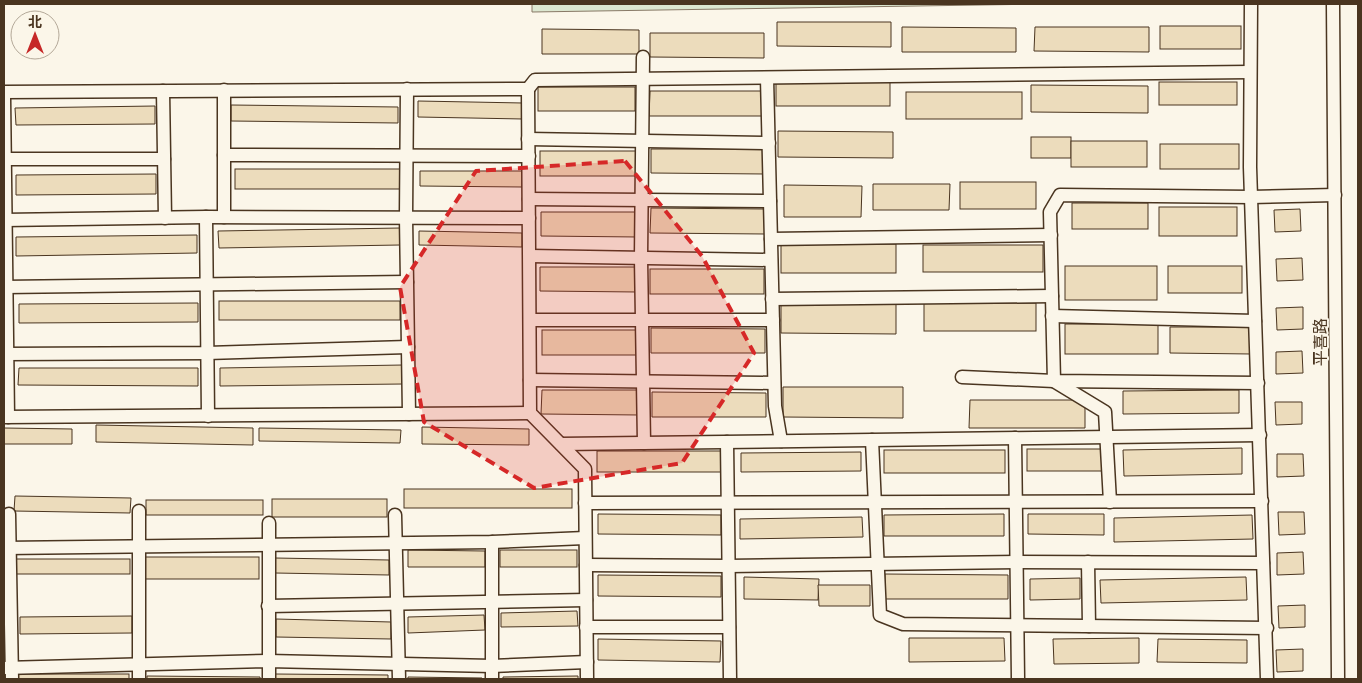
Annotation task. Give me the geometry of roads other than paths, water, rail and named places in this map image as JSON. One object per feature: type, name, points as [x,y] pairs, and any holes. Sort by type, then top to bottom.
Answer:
[{"type":"street","points":[[1251,4],[1251,197],[1267,628],[1267,679]]},
{"type":"street","name":"平喜路","points":[[1333,4],[1338,679]]},
{"type":"street","points":[[643,57],[641,258],[644,443]]},
{"type":"street","points":[[587,679],[585,469],[530,413],[528,89],[535,80],[643,81],[1250,72]]},
{"type":"street","points":[[767,78],[774,383],[775,406],[781,441]]},
{"type":"street","points":[[407,89],[406,218],[409,414]]},
{"type":"street","points":[[4,92],[528,89]]},
{"type":"street","points":[[224,90],[224,217]]},
{"type":"street","points":[[164,91],[165,218]]},
{"type":"street","points":[[4,98],[6,417],[530,413]]},
{"type":"street","points":[[528,139],[769,143]]},
{"type":"street","points":[[224,154],[529,156]]},
{"type":"street","points":[[4,159],[164,159]]},
{"type":"street","points":[[1054,381],[1050,212],[1060,195],[1251,197],[1335,195]]},
{"type":"street","points":[[529,198],[770,201]]},
{"type":"street","points":[[4,220],[206,217],[530,218]]},
{"type":"street","points":[[206,217],[208,416]]},
{"type":"street","points":[[771,240],[1050,235]]},
{"type":"street","points":[[530,256],[771,260]]},
{"type":"street","points":[[5,287],[407,282]]},
{"type":"street","points":[[772,299],[1052,296]]},
{"type":"street","points":[[1052,316],[1256,321]]},
{"type":"street","points":[[530,320],[773,320]]},
{"type":"street","points":[[5,354],[207,353],[408,347]]},
{"type":"street","points":[[962,377],[1054,381],[1258,383]]},
{"type":"street","points":[[530,380],[774,383]]},
{"type":"street","points":[[1054,381],[1105,412],[1110,502]]},
{"type":"street","points":[[561,444],[1260,434]]},
{"type":"street","points":[[1015,438],[1018,679]]},
{"type":"street","points":[[872,440],[880,615],[903,624],[1267,628]]},
{"type":"street","points":[[727,442],[730,679]]},
{"type":"street","points":[[585,503],[1016,500],[1110,502],[1262,501]]},
{"type":"street","points":[[139,511],[139,679]]},
{"type":"street","points":[[9,514],[7,548],[9,672],[139,665],[268,662],[492,666],[586,662]]},
{"type":"street","points":[[394,515],[399,679]]},
{"type":"street","points":[[269,523],[267,545],[269,679]]},
{"type":"street","points":[[7,548],[395,544],[586,538]]},
{"type":"street","points":[[492,542],[492,679]]},
{"type":"street","points":[[586,565],[728,566],[1017,562],[1264,563]]},
{"type":"street","points":[[1088,562],[1090,626]]},
{"type":"street","points":[[268,606],[586,600]]},
{"type":"street","points":[[586,627],[729,628]]}]
